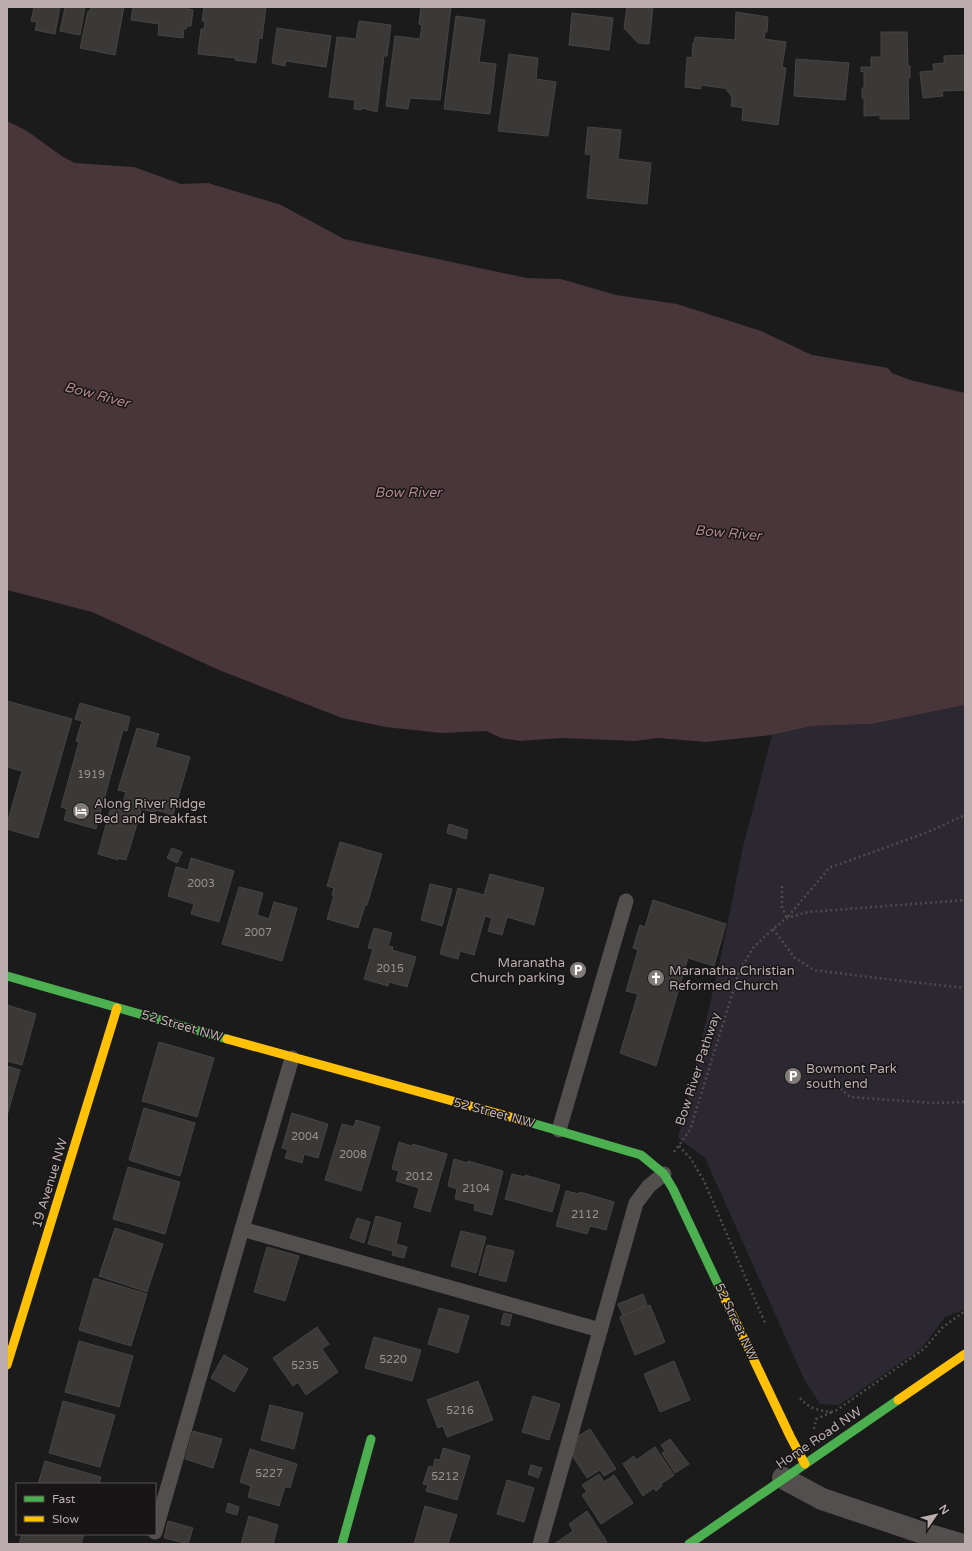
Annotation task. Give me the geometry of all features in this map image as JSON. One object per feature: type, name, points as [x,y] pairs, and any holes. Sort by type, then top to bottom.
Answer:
[{"type":"street","name":"52 Street NW","points":[[7,976],[292,1058],[559,1130],[641,1155],[664,1174],[673,1188],[790,1436],[806,1464]]},
{"type":"street","name":"19 Avenue NW","points":[[7,1365],[117,1008]]},
{"type":"street","name":"Home Road NW","points":[[689,1544],[965,1354]]},
{"type":"street","points":[[342,1544],[371,1439]]},
{"type":"street","points":[[783,1478],[822,1499],[921,1539],[960,1544]]},
{"type":"lane","points":[[559,1130],[626,901]]},
{"type":"lane","points":[[156,1530],[292,1058]]},
{"type":"lane","points":[[540,1544],[636,1203],[650,1186],[664,1174]]},
{"type":"lane","points":[[242,1229],[600,1330]]},
{"type":"path","points":[[787,918],[829,868],[928,832],[965,815]]},
{"type":"path","points":[[782,886],[782,908],[787,918]]},
{"type":"path","points":[[787,918],[808,912],[965,900]]},
{"type":"path","name":"Bow River Pathway","points":[[674,1153],[690,1130],[739,972],[753,948],[787,918]]},
{"type":"path","points":[[773,929],[795,958],[814,970],[965,988]]},
{"type":"path","points":[[830,1079],[850,1097],[934,1103],[965,1102]]},
{"type":"path","points":[[680,1146],[691,1159],[704,1181],[766,1326]]},
{"type":"path","points":[[798,1396],[805,1404],[819,1411],[834,1412],[924,1349],[943,1327],[965,1311]]},
{"type":"shaded area","points":[[965,705],[965,1309],[945,1317],[921,1349],[839,1405],[820,1404],[805,1381],[705,1158],[678,1138],[719,966],[742,851],[772,735],[812,726],[872,724]]},
{"type":"water","name":"Bow River","points":[[7,121],[27,131],[63,157],[75,163],[134,167],[181,184],[208,183],[281,205],[344,239],[527,278],[561,279],[616,295],[677,304],[761,331],[812,355],[888,368],[892,373],[910,380],[965,393],[965,705],[872,724],[812,726],[772,735],[706,742],[658,738],[635,741],[562,738],[520,741],[501,738],[486,731],[441,733],[386,727],[342,718],[219,670],[92,612],[7,590]]},
{"type":"building","points":[[34,7],[60,7],[55,34],[35,30],[37,22],[31,21]]},
{"type":"building","points":[[65,7],[85,7],[80,35],[60,31]]},
{"type":"building","points":[[91,7],[124,7],[115,55],[80,48],[88,11],[90,11]]},
{"type":"building","points":[[133,7],[188,7],[188,9],[193,10],[191,26],[187,26],[186,29],[184,28],[183,38],[158,35],[159,24],[131,20]]},
{"type":"building","points":[[204,7],[266,7],[262,39],[259,38],[256,63],[235,60],[236,58],[198,54],[201,29],[204,29],[205,21],[202,21]]},
{"type":"building","points":[[421,7],[451,7],[440,100],[410,98],[408,109],[386,106],[395,36],[420,39],[422,25],[419,24]]},
{"type":"building","points":[[627,7],[653,7],[649,44],[638,43],[624,28]]},
{"type":"building","points":[[736,12],[768,17],[767,32],[765,32],[764,39],[786,42],[782,67],[786,68],[778,125],[742,120],[743,108],[731,106],[732,97],[725,88],[701,85],[701,89],[685,87],[687,57],[692,58],[695,37],[735,40]]},
{"type":"building","points":[[572,13],[613,18],[609,50],[569,45]]},
{"type":"building","points":[[456,16],[485,20],[479,62],[496,64],[490,114],[444,109]]},
{"type":"building","points":[[359,21],[391,25],[387,56],[384,56],[377,112],[362,108],[361,110],[354,109],[355,100],[329,97],[337,37],[356,39]]},
{"type":"building","points":[[277,28],[331,36],[326,67],[286,61],[285,66],[272,63]]},
{"type":"building","points":[[881,32],[907,32],[908,66],[910,66],[910,78],[908,77],[909,119],[880,119],[880,115],[864,116],[864,98],[862,98],[862,88],[864,88],[864,71],[861,72],[861,67],[871,67],[871,57],[881,57]]},
{"type":"building","points":[[509,54],[538,58],[536,79],[556,82],[548,136],[498,131]]},
{"type":"building","points":[[965,55],[965,90],[942,91],[943,96],[923,98],[920,72],[934,71],[933,64],[944,63],[944,56]]},
{"type":"building","points":[[796,59],[849,63],[845,100],[794,96]]},
{"type":"building","points":[[588,127],[621,130],[618,159],[651,163],[647,204],[587,198],[591,155],[585,154]]},
{"type":"building","points":[[7,701],[72,719],[38,838],[7,829],[7,824],[22,771],[7,767]]},
{"type":"building","points":[[80,703],[130,717],[127,731],[123,730],[96,829],[64,820],[67,809],[61,807],[79,742],[76,741],[82,721],[75,719]]},
{"type":"building","points":[[137,728],[159,734],[155,747],[190,757],[173,815],[156,810],[155,812],[138,809],[141,811],[126,860],[118,858],[118,860],[98,854],[112,803],[122,806],[126,792],[118,790]]},
{"type":"building","points":[[449,824],[468,830],[466,839],[447,833]]},
{"type":"building","points":[[340,842],[382,854],[367,905],[365,905],[358,928],[327,919],[334,895],[332,895],[334,888],[327,886]]},
{"type":"building","points":[[172,848],[182,852],[177,863],[167,858]]},
{"type":"building","points":[[191,858],[234,871],[219,922],[191,914],[194,904],[168,896],[176,867],[188,870]]},
{"type":"building","points":[[490,874],[544,888],[534,925],[507,917],[502,935],[488,931],[492,918],[485,916],[474,955],[460,951],[458,959],[440,954],[458,888],[484,895]]},
{"type":"building","points":[[430,884],[452,889],[442,926],[421,920]]},
{"type":"building","points":[[239,887],[263,893],[257,915],[269,919],[274,902],[297,908],[282,961],[222,944]]},
{"type":"building","name":"Maranatha Christian Reformed Church","points":[[653,900],[726,924],[714,966],[688,958],[656,1066],[620,1053],[638,994],[626,991],[638,950],[633,948],[640,925],[645,927]]},
{"type":"building","points":[[374,928],[392,933],[388,946],[393,947],[392,950],[416,957],[407,987],[389,982],[388,986],[364,979],[373,949],[368,948]]},
{"type":"building","points":[[7,1005],[36,1014],[22,1065],[7,1061]]},
{"type":"building","points":[[159,1042],[214,1058],[197,1117],[142,1101]]},
{"type":"building","points":[[7,1066],[20,1070],[7,1116]]},
{"type":"building","points":[[144,1108],[195,1123],[180,1176],[129,1160]]},
{"type":"building","points":[[292,1113],[328,1124],[318,1158],[304,1154],[302,1163],[285,1158],[288,1150],[282,1148]]},
{"type":"building","points":[[356,1120],[380,1127],[361,1191],[325,1180],[342,1124],[354,1127]]},
{"type":"building","points":[[399,1142],[412,1146],[413,1144],[447,1154],[430,1212],[414,1207],[419,1188],[396,1181],[399,1171],[392,1169]]},
{"type":"building","points":[[454,1159],[468,1163],[468,1161],[503,1171],[492,1215],[474,1210],[475,1204],[455,1199],[457,1189],[448,1186]]},
{"type":"building","points":[[128,1167],[180,1182],[165,1234],[113,1219]]},
{"type":"building","points":[[512,1174],[525,1177],[525,1175],[560,1185],[552,1212],[505,1199]]},
{"type":"building","points":[[566,1191],[579,1194],[580,1192],[614,1202],[606,1230],[590,1226],[587,1234],[556,1226]]},
{"type":"building","points":[[376,1216],[401,1223],[396,1244],[407,1247],[404,1258],[392,1255],[393,1251],[368,1244]]},
{"type":"building","points":[[357,1218],[370,1222],[364,1243],[350,1238]]},
{"type":"building","points":[[115,1228],[163,1244],[147,1292],[99,1276]]},
{"type":"building","points":[[461,1231],[486,1237],[476,1273],[451,1266]]},
{"type":"building","points":[[487,1245],[514,1251],[506,1282],[479,1275]]},
{"type":"building","points":[[267,1247],[299,1256],[285,1301],[254,1292]]},
{"type":"building","points":[[94,1278],[147,1294],[131,1346],[79,1330]]},
{"type":"building","points":[[643,1294],[647,1305],[623,1316],[618,1304]]},
{"type":"building","points":[[650,1305],[665,1342],[635,1355],[620,1317]]},
{"type":"building","points":[[439,1308],[469,1316],[458,1353],[428,1344]]},
{"type":"building","points":[[504,1313],[512,1315],[509,1326],[501,1324]]},
{"type":"building","points":[[317,1327],[329,1344],[322,1349],[338,1372],[306,1395],[298,1382],[293,1386],[273,1358]]},
{"type":"building","points":[[374,1337],[421,1350],[412,1381],[365,1368]]},
{"type":"building","points":[[79,1341],[133,1356],[119,1407],[65,1392]]},
{"type":"building","points":[[224,1355],[248,1369],[234,1392],[211,1378]]},
{"type":"building","points":[[674,1361],[690,1400],[660,1412],[644,1374]]},
{"type":"building","points":[[478,1381],[493,1420],[447,1437],[443,1426],[438,1428],[427,1400]]},
{"type":"building","points":[[533,1396],[560,1404],[549,1440],[522,1432]]},
{"type":"building","points":[[63,1401],[115,1415],[100,1467],[49,1453]]},
{"type":"building","points":[[270,1405],[303,1413],[294,1449],[261,1440]]},
{"type":"building","points":[[590,1429],[616,1469],[604,1476],[600,1470],[587,1478],[572,1455],[578,1436]]},
{"type":"building","points":[[193,1431],[222,1439],[213,1468],[185,1459]]},
{"type":"building","points":[[670,1439],[689,1464],[675,1473],[662,1453],[665,1451],[661,1445]]},
{"type":"building","points":[[655,1447],[674,1475],[661,1484],[662,1486],[656,1491],[654,1488],[643,1496],[623,1464],[634,1456],[636,1460]]},
{"type":"building","points":[[443,1448],[470,1456],[457,1500],[426,1491],[428,1485],[423,1484],[429,1466],[433,1467],[435,1459],[440,1460]]},
{"type":"building","points":[[250,1449],[297,1464],[290,1488],[285,1487],[279,1506],[248,1497],[251,1486],[240,1482]]},
{"type":"building","points":[[45,1461],[101,1477],[99,1483],[38,1483]]},
{"type":"building","points":[[531,1465],[542,1468],[538,1478],[528,1474]]},
{"type":"building","points":[[599,1474],[604,1482],[614,1475],[633,1503],[601,1524],[582,1495],[587,1492],[582,1485]]},
{"type":"building","points":[[507,1480],[534,1488],[524,1522],[497,1514]]},
{"type":"building","points":[[228,1503],[239,1507],[237,1515],[226,1512]]},
{"type":"building","points":[[425,1506],[457,1515],[448,1544],[414,1544]]},
{"type":"building","points":[[587,1511],[607,1542],[605,1544],[554,1544],[573,1531],[569,1524]]},
{"type":"building","points":[[249,1516],[278,1525],[273,1544],[241,1544]]},
{"type":"building","points":[[168,1521],[193,1528],[188,1544],[164,1538]]},
{"type":"building","points":[[22,1535],[84,1535],[81,1544],[19,1544]]},
{"type":"traffic: fast","points":[[7,976],[227,1039]]},
{"type":"traffic: fast","points":[[525,1121],[641,1155],[664,1174],[673,1189],[723,1295]]},
{"type":"traffic: fast","points":[[689,1544],[898,1400]]},
{"type":"traffic: fast","points":[[342,1544],[371,1439]]},
{"type":"traffic: slow","points":[[7,1365],[117,1008]]},
{"type":"traffic: slow","points":[[227,1039],[525,1121]]},
{"type":"traffic: slow","points":[[723,1295],[790,1436],[805,1464]]},
{"type":"traffic: slow","points":[[898,1400],[965,1354]]},
{"type":"place","name":"Along River Ridge Bed and Breakfast","points":[[81,811]]},
{"type":"place","name":"Maranatha Church parking","points":[[578,970]]},
{"type":"place","name":"Maranatha Christian Reformed Church","points":[[656,978]]},
{"type":"place","name":"Bowmont Park south end","points":[[793,1076]]}]
